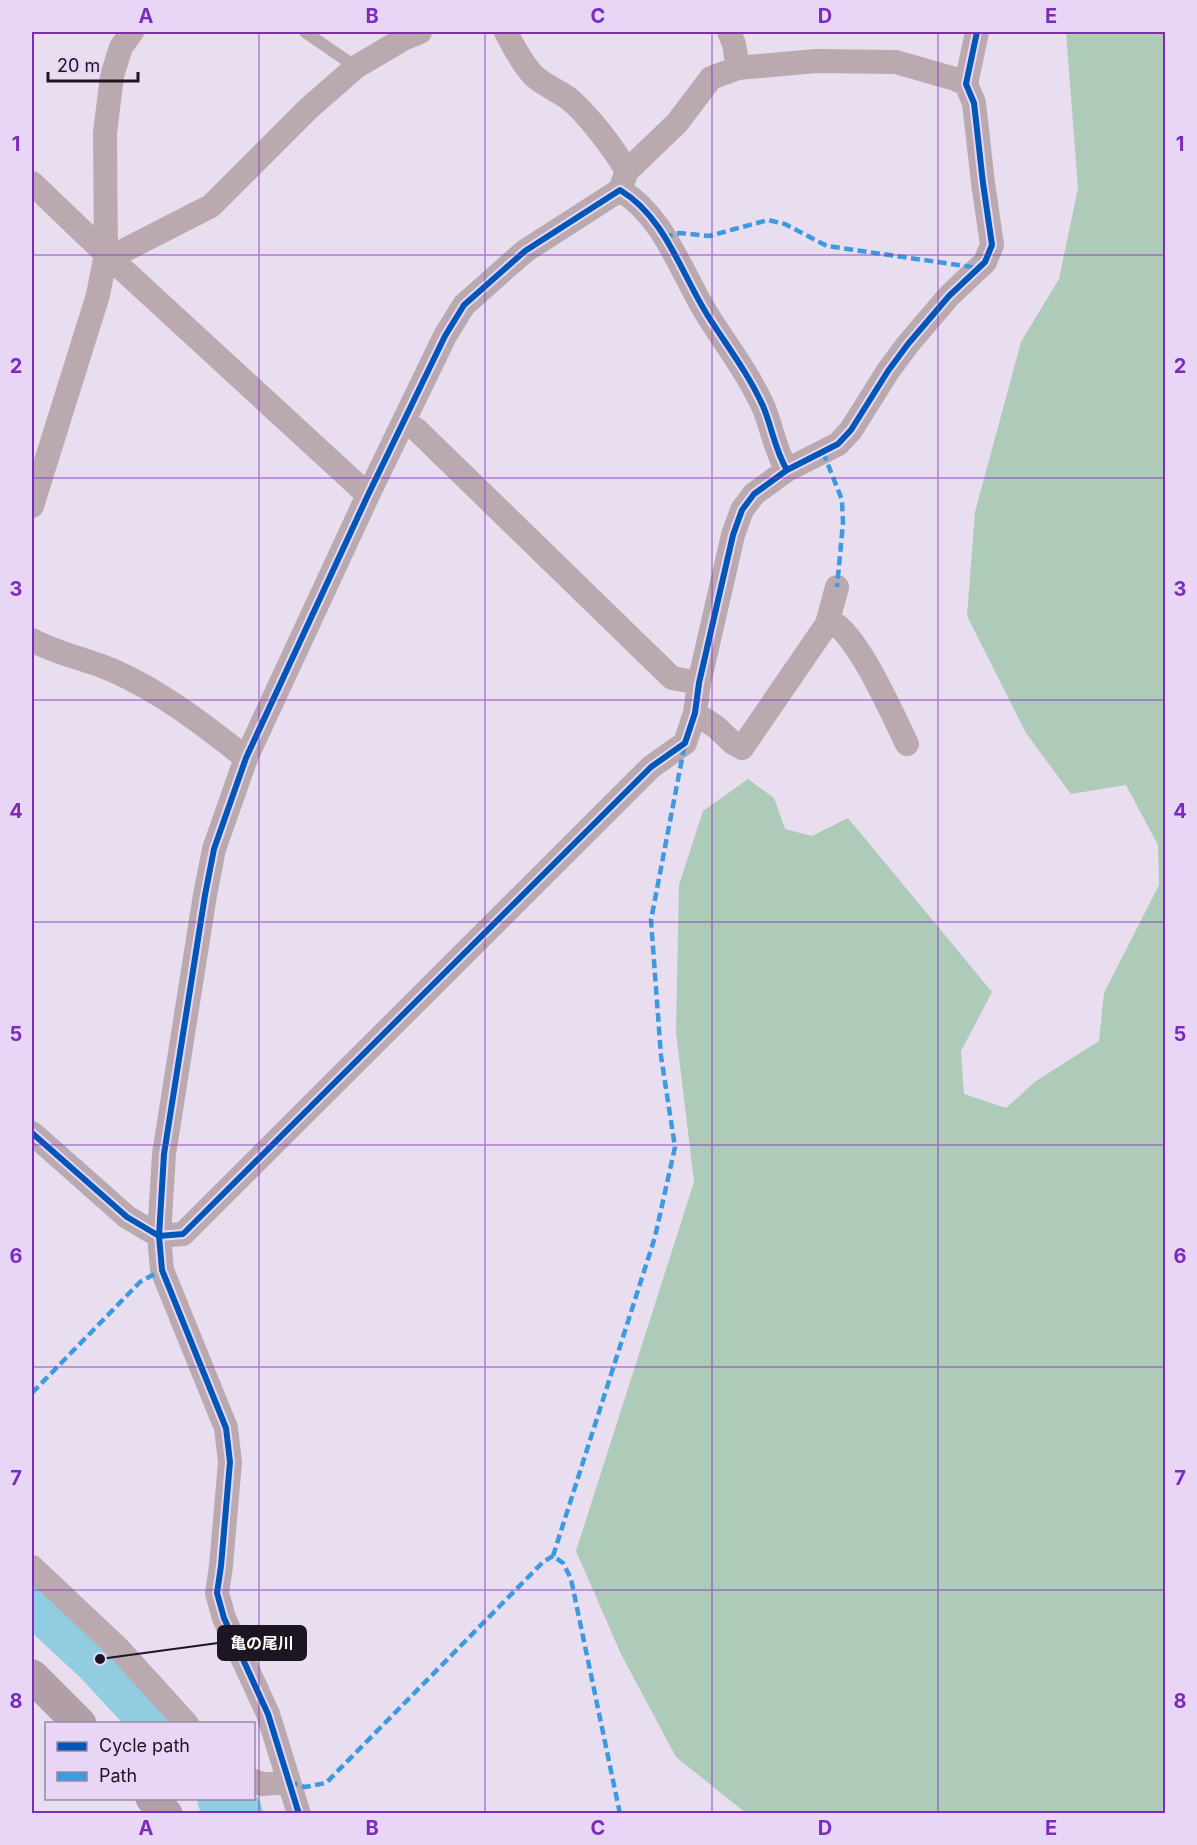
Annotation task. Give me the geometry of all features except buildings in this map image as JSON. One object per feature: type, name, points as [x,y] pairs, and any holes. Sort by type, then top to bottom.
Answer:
[{"type":"street","points":[[32,506],[98,295],[106,254],[105,133],[112,76],[121,47],[132,32]]},
{"type":"street","points":[[106,254],[123,251],[211,206],[309,108],[357,67],[405,38],[420,32]]},
{"type":"street","points":[[506,32],[533,75],[568,98],[619,158],[623,180],[635,198],[654,218],[707,315],[748,375],[764,408],[780,459],[787,470]]},
{"type":"street","points":[[729,32],[734,44],[738,68]]},
{"type":"street","points":[[837,587],[828,620],[742,748],[733,743],[705,719],[699,683],[733,535],[742,510],[754,494],[787,470],[838,444],[851,430],[908,344],[949,296],[985,262],[992,246],[974,103],[966,84],[977,32]]},
{"type":"street","points":[[299,1814],[268,1714],[224,1618],[217,1593],[222,1566],[230,1462],[226,1428],[162,1270],[159,1236],[164,1154],[205,895],[214,849],[246,758],[368,495],[445,336],[464,305],[525,251],[623,180],[677,123],[711,78],[738,68],[816,61],[896,62],[966,84]]},
{"type":"street","points":[[32,183],[368,495]]},
{"type":"street","points":[[404,422],[417,430],[672,678],[699,683]]},
{"type":"street","points":[[828,620],[839,626],[867,664],[907,744]]},
{"type":"street","points":[[32,640],[113,670],[147,687],[246,758]]},
{"type":"street","points":[[32,1133],[128,1217],[159,1236],[183,1234],[651,767],[685,743],[705,719]]},
{"type":"street","points":[[32,1567],[119,1649],[185,1722]]},
{"type":"street","points":[[32,1676],[78,1722]]},
{"type":"street","points":[[255,1781],[262,1784],[288,1782]]},
{"type":"street","points":[[154,1800],[166,1814]]},
{"type":"lane","points":[[305,32],[357,67]]},
{"type":"green space","points":[[1066,32],[1165,32],[1165,1813],[746,1813],[676,1757],[621,1654],[576,1551],[694,1182],[676,1032],[679,885],[703,811],[748,779],[774,798],[785,829],[812,836],[848,818],[992,992],[961,1051],[964,1094],[1006,1108],[1036,1081],[1099,1041],[1104,993],[1159,885],[1158,845],[1126,785],[1071,794],[1026,733],[967,616],[975,512],[1021,342],[1059,279],[1078,188]]},
{"type":"waterway","points":[[32,1596],[100,1659],[158,1722]]},
{"type":"waterway","points":[[226,1800],[236,1814]]},
{"type":"marked path","points":[[664,237],[680,233],[709,236],[768,220],[785,224],[827,246],[979,268]]},
{"type":"marked path","points":[[823,452],[842,500],[843,523],[837,587]]},
{"type":"marked path","points":[[620,1814],[571,1579],[563,1563],[553,1556],[655,1237],[675,1147],[661,1056],[651,920],[685,743]]},
{"type":"marked path","points":[[32,1393],[140,1282],[162,1270]]},
{"type":"marked path","points":[[289,1782],[305,1787],[326,1783],[543,1562],[553,1556]]},
{"type":"cycle path","points":[[32,1133],[127,1217],[159,1236],[183,1234],[651,767],[685,743],[695,713],[699,683],[733,535],[742,510],[754,494],[787,470],[838,444],[851,430],[908,344],[949,296],[985,262],[992,245],[974,103],[966,84],[977,32]]},
{"type":"cycle path","points":[[299,1814],[268,1714],[224,1618],[217,1593],[230,1462],[226,1428],[162,1270],[159,1236],[164,1154],[205,895],[214,849],[246,758],[368,495],[445,336],[464,305],[525,251],[620,190],[636,201],[649,215],[671,247],[698,299],[757,394],[779,455],[787,470]]},
{"type":"place","name":"亀の尾川","points":[[100,1659]]}]
